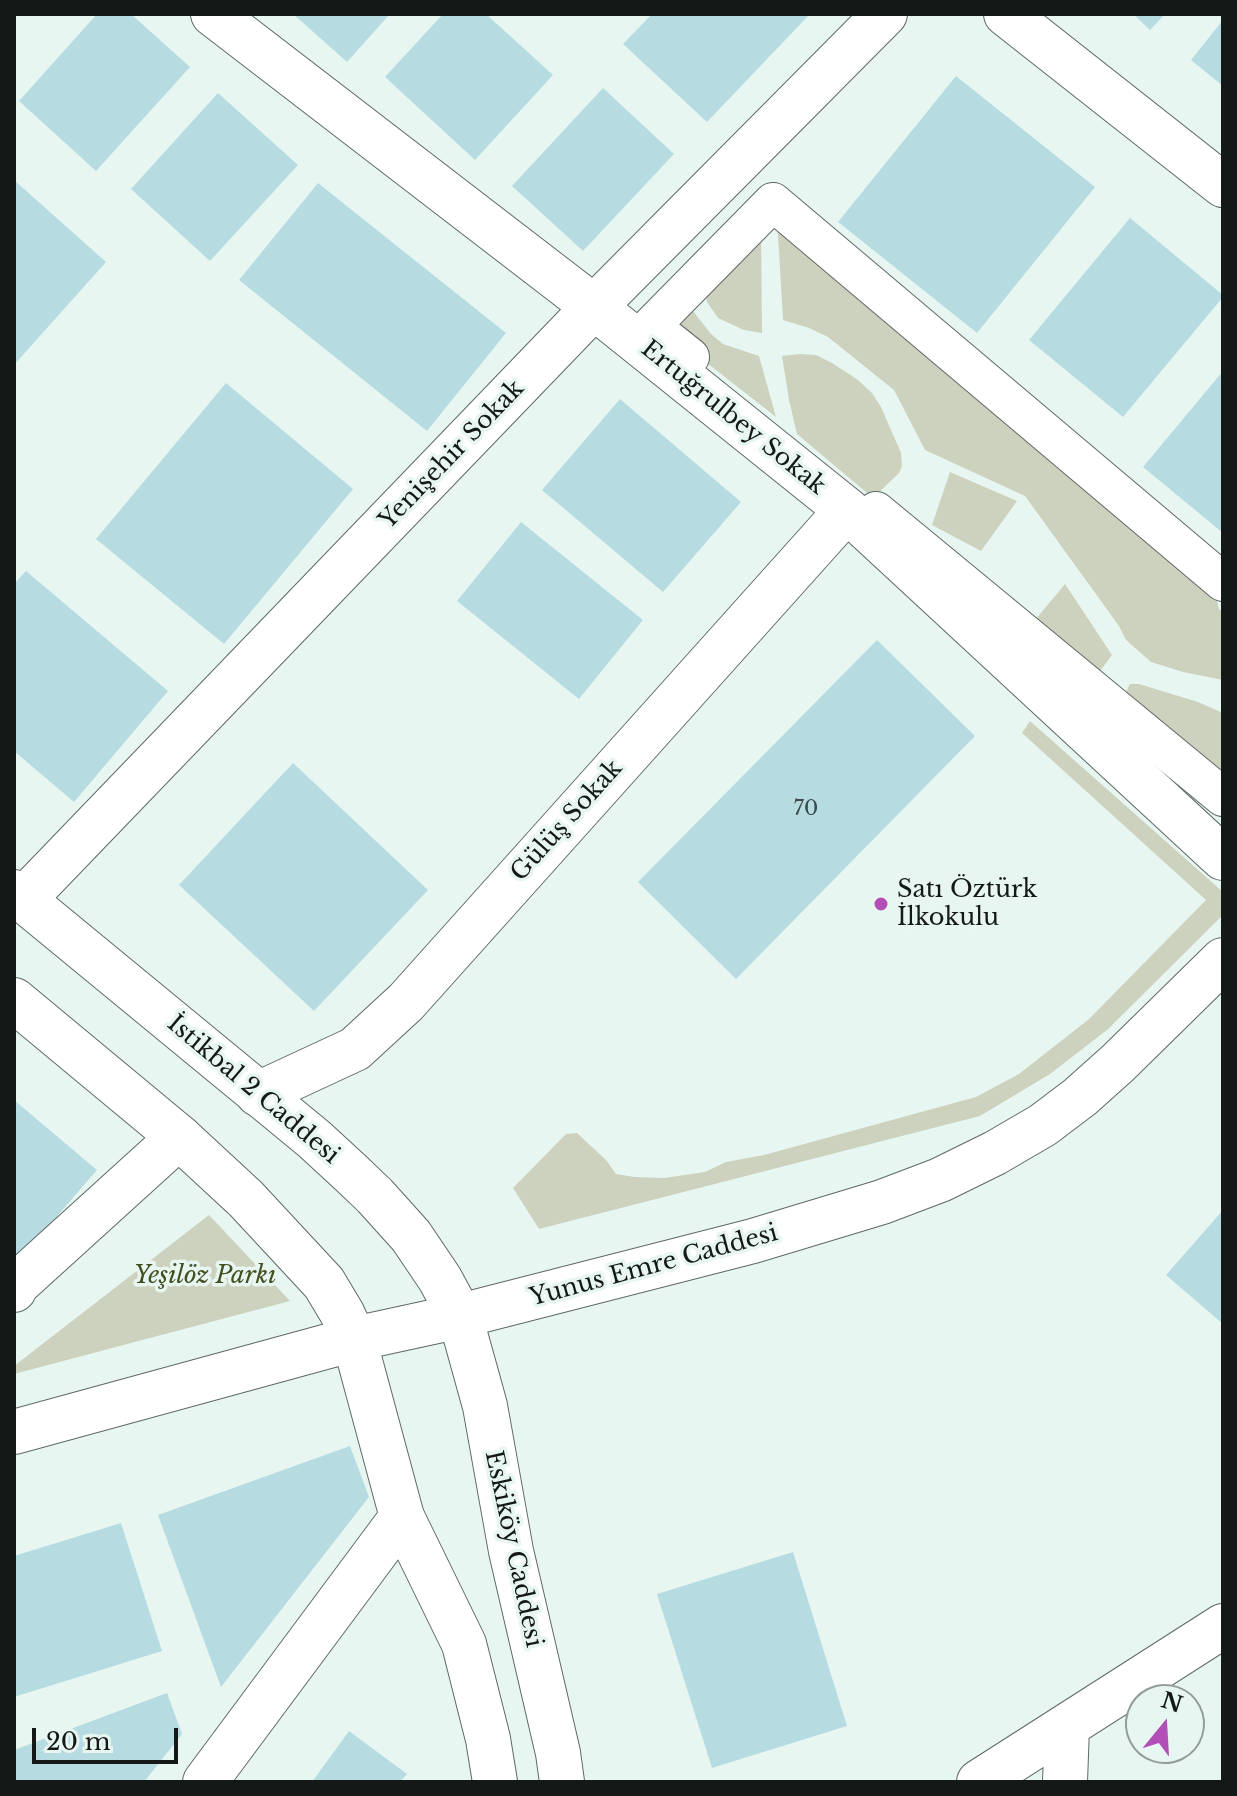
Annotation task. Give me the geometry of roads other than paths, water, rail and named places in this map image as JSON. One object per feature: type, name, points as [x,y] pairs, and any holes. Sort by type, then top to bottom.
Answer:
[{"type":"street","name":"Ertuğrulbey Sokak","points":[[213,14],[594,307],[847,510],[1223,858]]},
{"type":"street","name":"Yenişehir Sokak","points":[[18,896],[885,14]]},
{"type":"street","points":[[1006,14],[1223,185]]},
{"type":"street","points":[[1223,582],[773,202],[651,326],[1223,797]]},
{"type":"street","name":"Gülüş Sokak","points":[[258,1094],[355,1049],[406,1002],[847,510]]},
{"type":"street","name":"İstikbal 2 Caddesi","points":[[18,896],[314,1139],[375,1196],[411,1236],[460,1316]]},
{"type":"street","name":"Yunus Emre Caddesi","points":[[14,1432],[354,1339],[460,1316],[753,1241],[882,1202],[940,1180],[1043,1125],[1080,1097],[1223,960]]},
{"type":"street","points":[[14,1000],[179,1137],[246,1199],[324,1283],[354,1339],[402,1517],[464,1644],[488,1739],[495,1782]]},
{"type":"street","points":[[14,1290],[179,1137]]},
{"type":"street","name":"Eskiköy Caddesi","points":[[460,1316],[485,1406],[511,1551],[562,1782]]},
{"type":"street","points":[[205,1782],[402,1517]]},
{"type":"street","points":[[979,1782],[1223,1626]]},
{"type":"street","points":[[1065,1782],[1067,1727]]},
{"type":"place","name":"Satı Öztürk İlkokulu","points":[[881,904]]},
{"type":"park label","name":"Yeşilöz Parkı","points":[[205,1276]]}]
